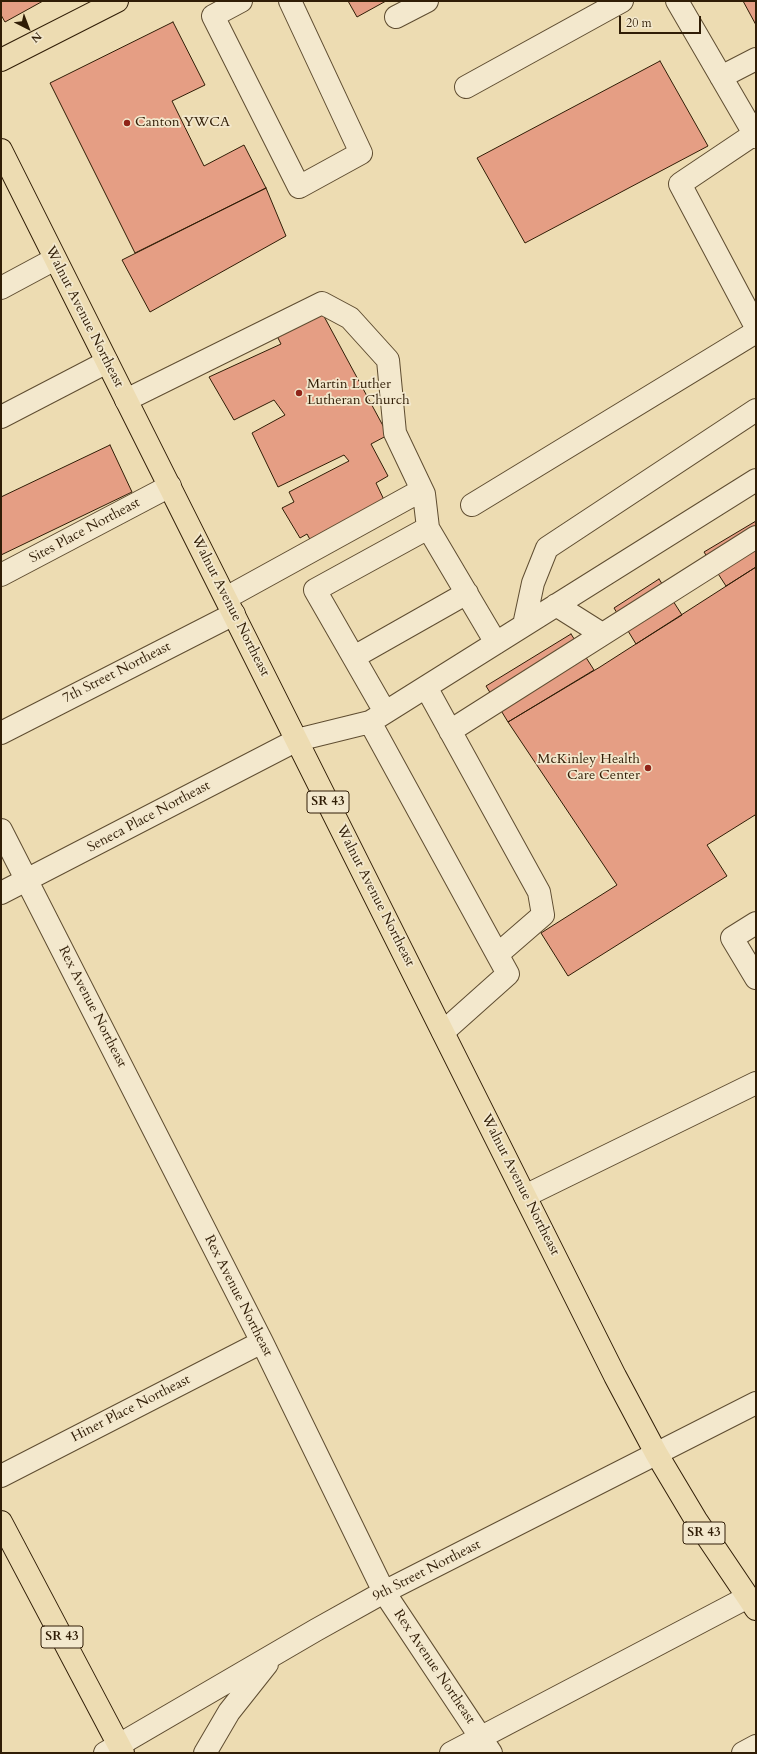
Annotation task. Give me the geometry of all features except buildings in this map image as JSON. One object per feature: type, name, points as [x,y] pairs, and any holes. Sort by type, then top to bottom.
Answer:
[{"type":"main road","points":[[1,60],[117,1]]},
{"type":"main road","name":"Walnut Avenue Northeast","points":[[1,150],[615,1376],[656,1453],[696,1520],[752,1603]]},
{"type":"main road","name":"SR 43","points":[[1,1522],[115,1750]]},
{"type":"street","points":[[239,1],[213,16],[299,187],[361,153],[290,1]]},
{"type":"street","points":[[396,17],[427,1]]},
{"type":"street","points":[[466,87],[622,1]]},
{"type":"street","points":[[678,1],[755,134],[680,184],[756,327]]},
{"type":"street","points":[[722,77],[756,59]]},
{"type":"street","points":[[1,288],[55,259]]},
{"type":"street","points":[[126,400],[322,303],[350,318],[388,360],[395,432],[422,490],[428,528],[496,643]]},
{"type":"street","points":[[472,505],[756,332]]},
{"type":"street","points":[[1,417],[107,362]]},
{"type":"street","points":[[524,625],[533,583],[547,548],[756,410]]},
{"type":"street","name":"Seneca Place Northeast","points":[[1,893],[297,740],[377,717],[756,480]]},
{"type":"street","name":"Sites Place Northeast","points":[[1,575],[170,486]]},
{"type":"street","name":"7th Street Northeast","points":[[1,733],[230,606],[422,490]]},
{"type":"street","points":[[428,528],[315,590],[354,657],[377,717],[508,974],[443,1032]]},
{"type":"street","points":[[450,731],[756,537]]},
{"type":"street","points":[[354,657],[467,593]]},
{"type":"street","points":[[556,605],[602,634]]},
{"type":"street","points":[[426,686],[539,892],[543,915],[498,954]]},
{"type":"street","name":"Rex Avenue Northeast","points":[[1,830],[262,1342],[384,1592],[486,1745]]},
{"type":"street","points":[[756,923],[732,938],[756,978]]},
{"type":"street","points":[[525,1196],[756,1083]]},
{"type":"street","name":"Hiner Place Northeast","points":[[1,1476],[262,1342]]},
{"type":"street","name":"9th Street Northeast","points":[[115,1750],[275,1654],[384,1592],[756,1403]]},
{"type":"street","points":[[451,1753],[486,1745],[752,1603]]},
{"type":"street","points":[[205,1753],[229,1712],[275,1654]]},
{"type":"street","points":[[743,1753],[756,1746]]},
{"type":"place","name":"Canton YWCA","points":[[127,123]]},
{"type":"place","name":"Martin Luther Lutheran Church","points":[[299,393]]},
{"type":"place","name":"McKinley Health Care Center","points":[[648,768]]}]
